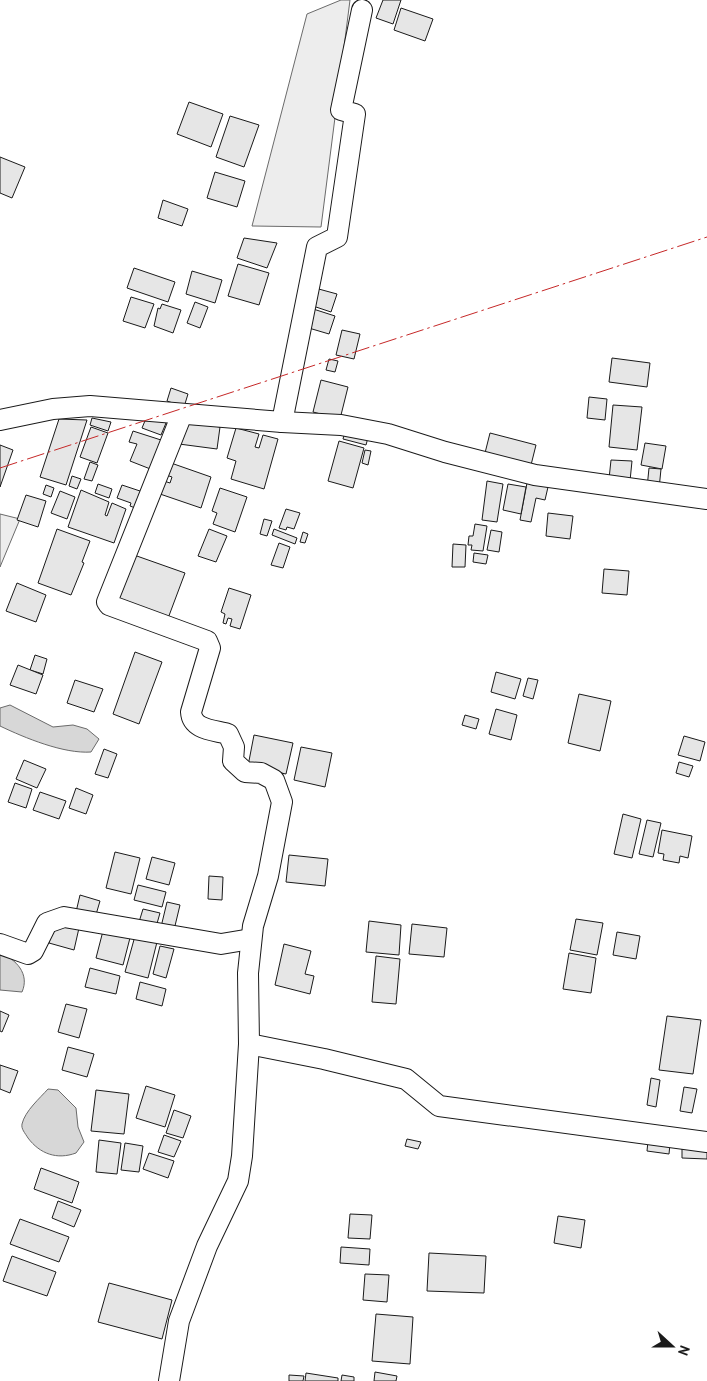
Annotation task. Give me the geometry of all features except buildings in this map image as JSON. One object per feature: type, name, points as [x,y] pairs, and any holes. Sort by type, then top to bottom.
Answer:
[{"type":"street","points":[[282,422],[317,247],[337,237],[355,114],[341,110],[362,10]]},
{"type":"street","points":[[0,420],[53,409],[90,406],[341,425],[388,434],[444,452],[535,475],[707,499]]},
{"type":"street","points":[[169,1381],[179,1321],[207,1246],[238,1181],[242,1156],[249,1044],[248,973],[251,939],[268,876],[282,802],[274,780],[261,773],[245,772],[233,761],[234,747],[228,734],[196,725],[191,720],[190,712],[210,648],[207,642],[110,605],[108,602],[182,414]]},
{"type":"street","points":[[0,944],[28,954],[33,951],[47,923],[64,917],[221,944],[251,939]]},
{"type":"street","points":[[249,1044],[324,1059],[406,1079],[438,1106],[707,1142]]},
{"type":"shaded area","points":[[341,0],[350,0],[321,227],[252,226],[307,14]]},
{"type":"shaded area","points":[[0,514],[20,519],[0,567]]},
{"type":"shaded area","points":[[10,705],[53,727],[73,725],[87,729],[99,739],[91,752],[57,748],[33,740],[0,726],[0,708]]},
{"type":"shaded area","points":[[0,953],[16,963],[23,973],[24,985],[22,992],[0,990]]},
{"type":"shaded area","points":[[48,1089],[58,1090],[76,1108],[78,1127],[84,1142],[76,1153],[56,1156],[43,1152],[33,1144],[23,1129],[22,1124],[26,1114]]},
{"type":"power","points":[[0,468],[707,237]]}]
